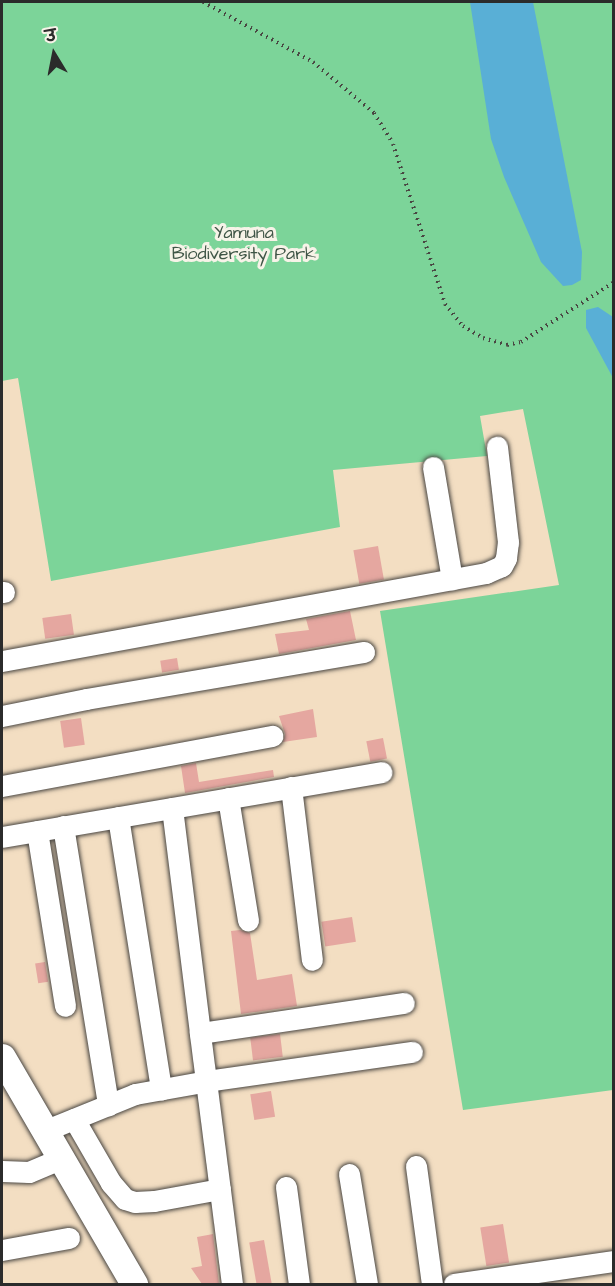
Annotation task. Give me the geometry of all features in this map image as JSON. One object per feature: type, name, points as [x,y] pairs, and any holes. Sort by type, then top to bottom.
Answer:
[{"type":"street","points":[[2,661],[486,573],[502,566],[506,558],[507,542],[497,447]]},
{"type":"street","points":[[433,466],[453,579]]},
{"type":"street","points":[[2,716],[86,699],[364,652]]},
{"type":"street","points":[[2,786],[272,736]]},
{"type":"street","points":[[2,837],[381,772]]},
{"type":"street","points":[[291,787],[312,960]]},
{"type":"street","points":[[228,798],[248,920]]},
{"type":"street","points":[[172,808],[232,1284]]},
{"type":"street","points":[[118,817],[161,1090]]},
{"type":"street","points":[[63,826],[108,1105]]},
{"type":"street","points":[[37,831],[65,1006]]},
{"type":"street","points":[[200,1033],[404,1003]]},
{"type":"street","points":[[44,1131],[135,1094],[207,1081],[412,1052]]},
{"type":"street","points":[[2,1058],[134,1284]]},
{"type":"street","points":[[74,1119],[111,1183],[125,1199],[135,1202],[154,1201],[220,1190]]},
{"type":"street","points":[[2,1171],[29,1172],[60,1159]]},
{"type":"street","points":[[416,1166],[432,1284]]},
{"type":"street","points":[[349,1174],[367,1284]]},
{"type":"street","points":[[286,1187],[299,1284]]},
{"type":"street","points":[[2,1250],[69,1238]]},
{"type":"street","points":[[454,1284],[614,1261]]},
{"type":"path","points":[[203,2],[312,62],[374,112],[393,144],[445,304],[462,326],[483,338],[507,345],[521,342],[614,282]]},
{"type":"green space","name":"Yamuna Biodiversity Park","points":[[2,2],[613,2],[613,1090],[463,1110],[380,611],[559,585],[523,409],[480,416],[487,456],[333,470],[340,527],[51,581],[18,378],[2,381]]},
{"type":"water","points":[[470,2],[533,2],[582,252],[581,280],[572,285],[563,286],[541,262],[504,177],[491,139]]},
{"type":"water","points":[[598,307],[613,317],[613,378],[586,328],[586,310]]},
{"type":"building","points":[[378,546],[384,579],[359,584],[353,550]]},
{"type":"building","points":[[350,611],[356,640],[279,654],[275,634],[309,630],[306,619]]},
{"type":"building","points":[[71,614],[74,635],[45,639],[42,618]]},
{"type":"building","points":[[177,658],[179,670],[162,673],[160,661]]},
{"type":"building","points":[[313,709],[317,737],[283,742],[285,734],[279,716]]},
{"type":"building","points":[[81,718],[85,745],[64,748],[60,721]]},
{"type":"building","points":[[383,738],[387,759],[370,762],[366,741]]},
{"type":"building","points":[[196,763],[199,782],[273,770],[274,777],[185,793],[181,766]]},
{"type":"building","points":[[352,917],[356,942],[325,947],[321,922]]},
{"type":"building","points":[[240,930],[250,933],[257,980],[292,974],[297,1006],[241,1014],[231,931]]},
{"type":"building","points":[[45,962],[48,982],[38,983],[35,964]]},
{"type":"building","points":[[280,1034],[283,1057],[253,1060],[250,1038]]},
{"type":"building","points":[[271,1091],[275,1117],[254,1120],[250,1094]]},
{"type":"building","points":[[503,1224],[509,1263],[486,1266],[480,1228]]},
{"type":"building","points":[[213,1234],[219,1284],[202,1284],[191,1268],[202,1266],[197,1237]]},
{"type":"building","points":[[264,1240],[272,1284],[257,1284],[249,1243]]}]
